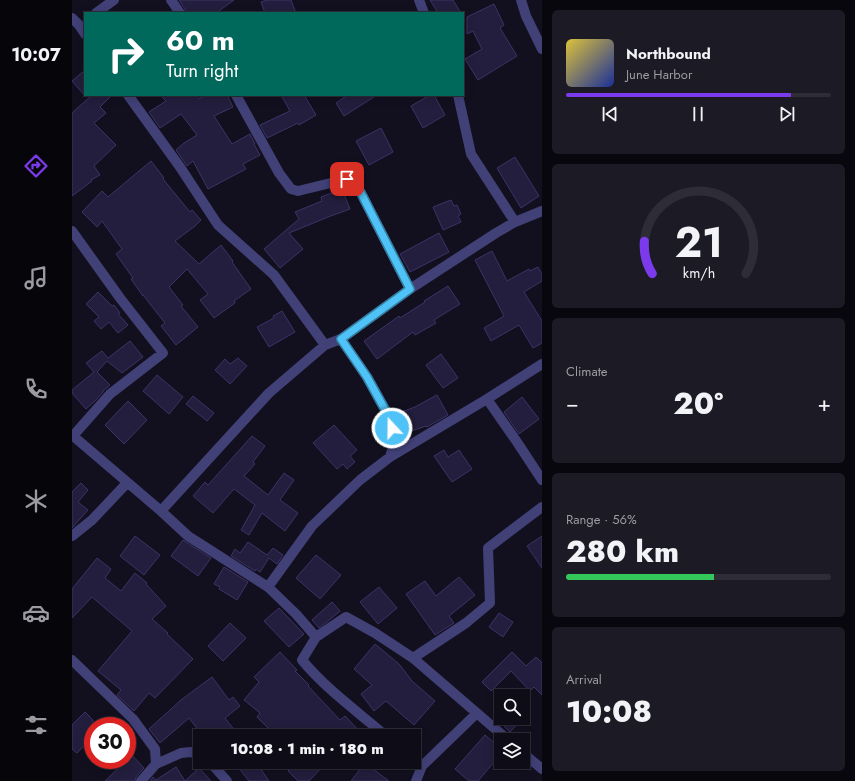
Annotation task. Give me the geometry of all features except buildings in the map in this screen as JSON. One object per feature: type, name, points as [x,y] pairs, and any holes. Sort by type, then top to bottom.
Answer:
[{"type":"street","points":[[97,12],[114,0]]},
{"type":"street","points":[[171,0],[179,12]]},
{"type":"street","points":[[419,0],[424,12]]},
{"type":"street","points":[[521,0],[526,16],[542,49]]},
{"type":"street","points":[[79,22],[84,32]]},
{"type":"street","points":[[129,96],[180,167],[218,225],[274,275],[325,345]]},
{"type":"street","points":[[237,96],[279,173],[291,189],[298,191],[347,179],[353,182],[361,193],[410,289]]},
{"type":"street","points":[[458,96],[471,154],[515,222]]},
{"type":"street","points":[[161,512],[269,393],[325,345],[341,339],[410,289],[515,222],[542,211]]},
{"type":"street","points":[[72,231],[120,298],[163,353],[110,394],[73,435],[188,536],[268,586],[316,637]]},
{"type":"street","points":[[341,339],[367,377],[388,415],[395,440],[390,457]]},
{"type":"street","points":[[268,586],[312,526],[360,480],[390,457],[542,364]]},
{"type":"street","points":[[487,399],[542,480]]},
{"type":"street","points":[[72,536],[92,520],[127,483]]},
{"type":"street","points":[[413,658],[466,623],[490,603],[488,548],[542,507]]},
{"type":"street","points":[[378,729],[313,673],[302,660],[316,637],[346,617],[375,633],[413,658],[500,733]]},
{"type":"street","points":[[72,660],[133,719],[155,749],[156,764]]},
{"type":"street","points":[[416,781],[422,766],[477,714]]},
{"type":"street","points":[[142,781],[156,764],[181,753],[193,753]]},
{"type":"street","points":[[530,759],[542,769]]},
{"type":"street","points":[[216,769],[227,781]]},
{"type":"route","points":[[347,179],[353,182],[361,193],[410,289],[341,339],[367,377],[388,415],[392,428]]}]
